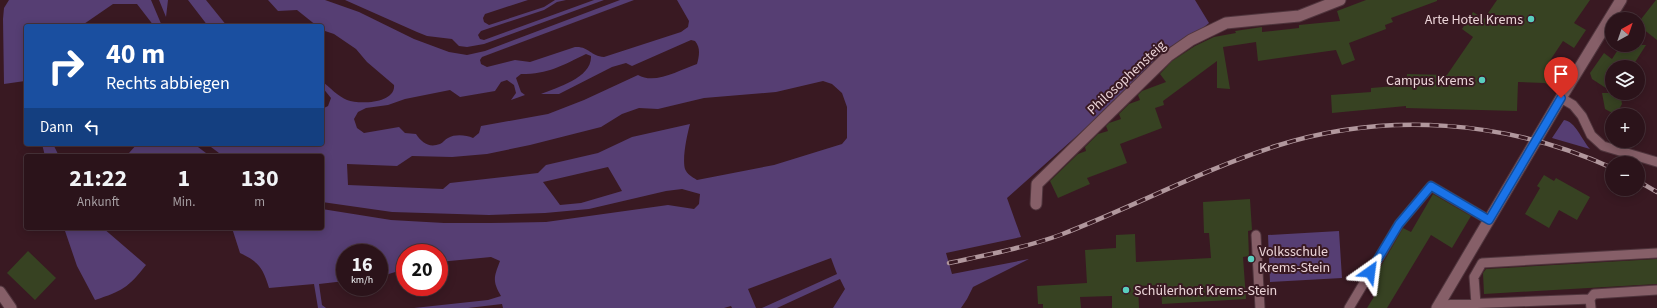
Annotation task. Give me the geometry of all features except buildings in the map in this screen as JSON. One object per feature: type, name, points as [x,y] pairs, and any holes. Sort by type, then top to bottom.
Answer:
[{"type":"street","name":"Philosophensteig","points":[[1036,204],[1038,184],[1168,56],[1191,40],[1226,23],[1299,16],[1340,0]]},
{"type":"street","points":[[1438,306],[1621,0]]},
{"type":"street","points":[[0,292],[12,308]]},
{"type":"lane","points":[[1561,98],[1573,105],[1582,116],[1591,135],[1604,146],[1657,162]]},
{"type":"lane","points":[[1349,308],[1399,224],[1431,186],[1489,220]]},
{"type":"lane","points":[[1256,235],[1260,308]]},
{"type":"lane","points":[[1476,304],[1474,277],[1482,263],[1657,253]]},
{"type":"lane","points":[[1438,306],[1465,306],[1476,304],[1591,304],[1594,294],[1657,290]]},
{"type":"shaded area","points":[[9,0],[151,0],[161,24],[152,24],[137,4],[113,4],[84,24],[24,24],[24,81],[4,84],[4,8]]},
{"type":"shaded area","points":[[159,0],[168,0],[166,17]]},
{"type":"shaded area","points":[[188,0],[206,0],[225,24],[206,24]]},
{"type":"shaded area","points":[[268,0],[325,0],[359,12],[414,39],[449,52],[467,55],[485,51],[620,0],[634,0],[482,57],[480,60],[481,64],[487,67],[515,60],[530,62],[575,47],[583,48],[596,55],[604,57],[681,32],[688,27],[689,21],[677,0],[1195,0],[1209,23],[1198,32],[1164,50],[1125,93],[1007,198],[1021,237],[946,253],[952,274],[1029,259],[973,287],[961,308],[833,308],[845,289],[840,279],[777,308],[762,308],[837,274],[831,258],[748,289],[756,308],[732,308],[731,306],[724,308],[503,308],[502,304],[468,308],[414,308],[488,300],[501,296],[495,283],[496,271],[500,261],[491,257],[448,261],[448,244],[396,244],[396,272],[388,274],[388,244],[336,244],[336,282],[319,284],[322,305],[326,308],[318,308],[314,284],[269,288],[265,275],[259,266],[252,259],[240,253],[233,230],[324,230],[324,209],[391,220],[444,223],[490,223],[546,222],[668,205],[694,209],[699,204],[700,194],[682,189],[666,191],[589,209],[545,213],[489,215],[392,212],[324,202],[324,154],[220,154],[210,146],[324,146],[324,108],[328,106],[331,98],[324,89],[324,83],[341,97],[353,102],[376,101],[389,96],[393,91],[394,85],[367,62],[356,49],[334,34],[324,31],[324,24],[314,24],[297,10],[278,11]],"holes":[[[691,40],[695,41],[699,49],[697,64],[667,76],[645,78],[638,75],[584,100],[548,114],[481,126],[479,133],[473,138],[457,135],[440,144],[429,145],[423,142],[416,134],[405,133],[399,127],[364,133],[357,128],[354,119],[358,112],[366,108],[388,105],[405,99],[450,90],[460,97],[495,91],[501,82],[507,80],[514,85],[516,93],[511,100],[525,95],[521,92],[516,78],[521,74],[547,71],[562,66],[586,54],[591,56],[590,64],[580,76],[564,85],[541,94],[559,94],[612,67],[626,63],[632,66]],[[823,81],[832,84],[842,93],[847,107],[847,138],[842,144],[774,165],[697,180],[687,172],[684,164],[685,146],[690,124],[632,137],[598,153],[546,165],[538,173],[450,183],[443,189],[348,185],[347,164],[397,166],[412,156],[452,157],[487,154],[601,127],[622,114],[639,108],[658,109],[704,98],[776,92]],[[608,167],[622,191],[581,203],[560,205],[543,182]]]},
{"type":"shaded area","points":[[345,0],[528,0],[485,14],[483,18],[484,22],[489,25],[544,7],[555,0],[566,0],[557,2],[544,10],[481,31],[478,35],[480,39],[484,40],[594,0],[604,0],[484,44],[467,47],[459,46],[452,39],[427,36]]},
{"type":"shaded area","points":[[1564,120],[1568,121],[1575,127],[1590,149],[1552,138]]},
{"type":"shaded area","points":[[42,146],[54,146],[58,154],[44,154]]},
{"type":"shaded area","points":[[135,146],[197,146],[207,154],[129,154]]},
{"type":"shaded area","points":[[65,230],[105,230],[146,265],[124,288],[95,300],[77,266]]},
{"type":"shaded area","points":[[1339,231],[1342,278],[1270,282],[1268,235]]},
{"type":"railway","points":[[949,263],[1019,247],[1060,235],[1114,213],[1194,177],[1276,146],[1318,135],[1360,128],[1403,125],[1446,126],[1489,131],[1531,139],[1572,152],[1605,165]]},
{"type":"railway","points":[[1645,185],[1657,192]]},
{"type":"place","name":"Arte Hotel Krems","points":[[1531,19]]},
{"type":"place","name":"Campus Krems","points":[[1482,80]]},
{"type":"place","name":"Volksschule Krems-Stein","points":[[1251,259]]},
{"type":"place","name":"Schülerhort Krems-Stein","points":[[1126,290]]},
{"type":"route","points":[[1370,272],[1399,224],[1431,186],[1489,220],[1561,98]]}]
